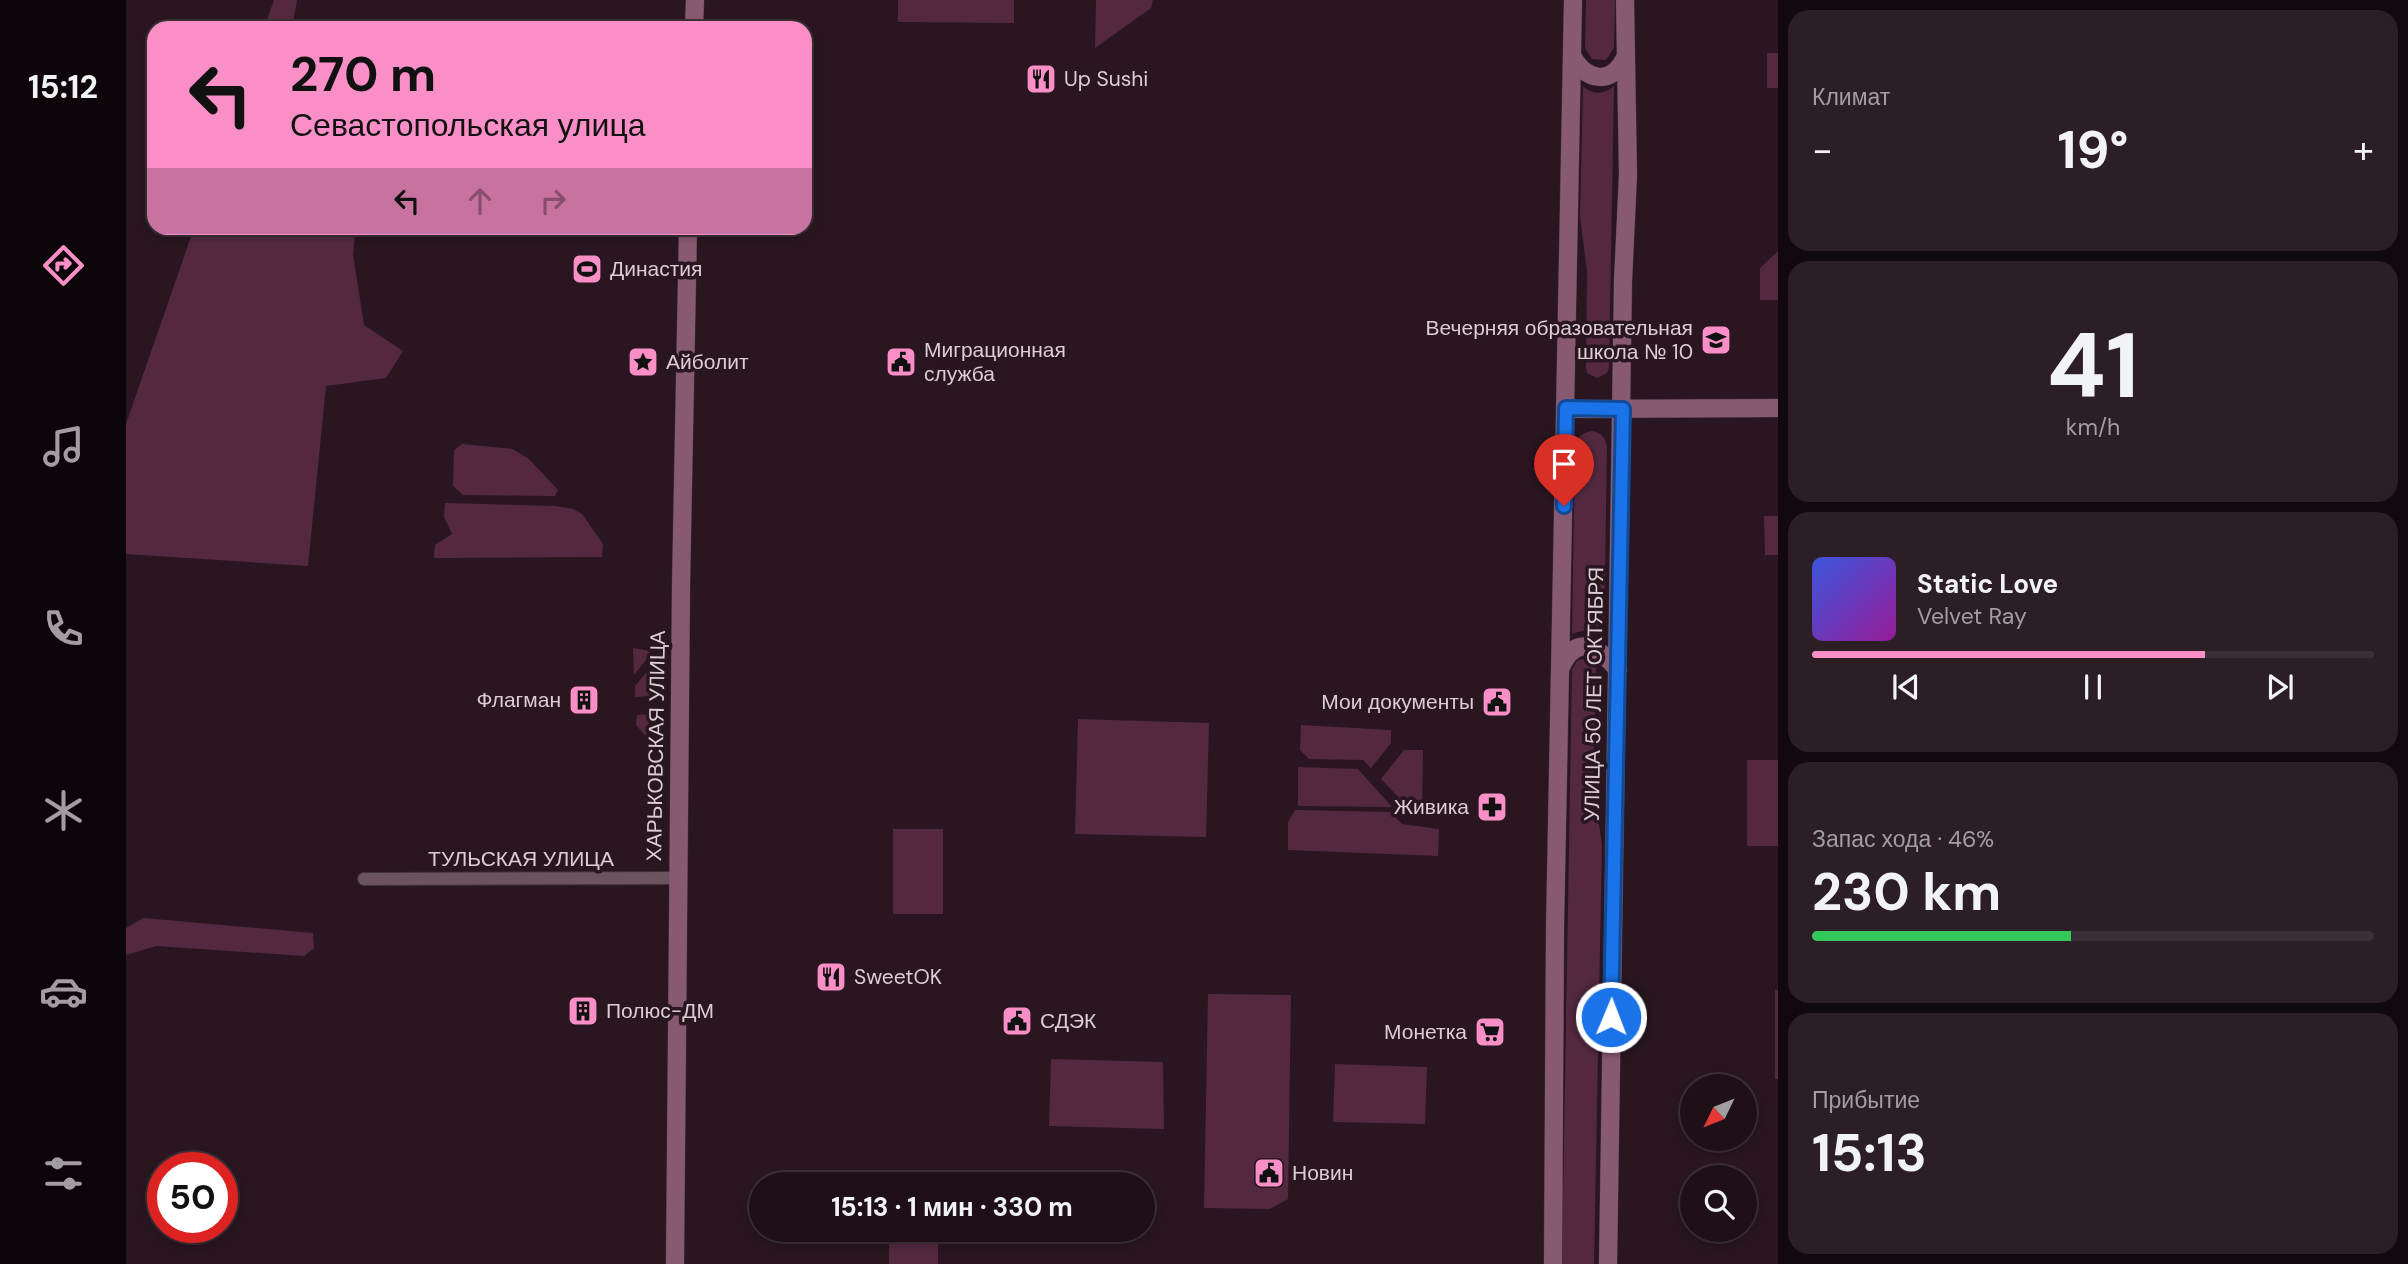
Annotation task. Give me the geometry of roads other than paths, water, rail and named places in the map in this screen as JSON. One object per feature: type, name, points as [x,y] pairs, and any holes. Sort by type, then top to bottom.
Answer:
[{"type":"main road","points":[[694,21],[695,0]]},
{"type":"main road","name":"УЛИЦА 50 ЛЕТ ОКТЯБРЯ","points":[[1553,1264],[1555,939],[1573,0]]},
{"type":"main road","name":"УЛИЦА 50 ЛЕТ ОКТЯБРЯ","points":[[1608,1264],[1623,281],[1628,175],[1625,0]]},
{"type":"main road","points":[[1572,56],[1578,67],[1588,75],[1600,77],[1612,74],[1625,58]]},
{"type":"main road","name":"ХАРЬКОВСКАЯ УЛИЦА","points":[[675,1264],[681,575],[688,235]]},
{"type":"main road","points":[[1566,408],[1778,408]]},
{"type":"main road","points":[[1561,667],[1566,656],[1576,648],[1588,646],[1600,650],[1618,670]]},
{"type":"street","name":"ТУЛЬСКАЯ УЛИЦА","points":[[364,879],[678,878]]},
{"type":"place","name":"Up Sushi","points":[[1041,79]]},
{"type":"place","name":"Династия","points":[[587,269]]},
{"type":"place","name":"Вечерняя образовательная школа № 10","points":[[1716,340]]},
{"type":"place","name":"Айболит","points":[[643,362]]},
{"type":"place","name":"Миграционная служба","points":[[901,362]]},
{"type":"place","name":"Флагман","points":[[584,700]]},
{"type":"place","name":"Мои документы","points":[[1497,702]]},
{"type":"place","name":"Живика","points":[[1492,807]]},
{"type":"place","name":"SweetOK","points":[[831,977]]},
{"type":"place","name":"Полюс-ДМ","points":[[583,1011]]},
{"type":"place","name":"СДЭК","points":[[1017,1021]]},
{"type":"place","name":"Монетка","points":[[1490,1032]]},
{"type":"place","name":"Новин","points":[[1269,1173]]}]
